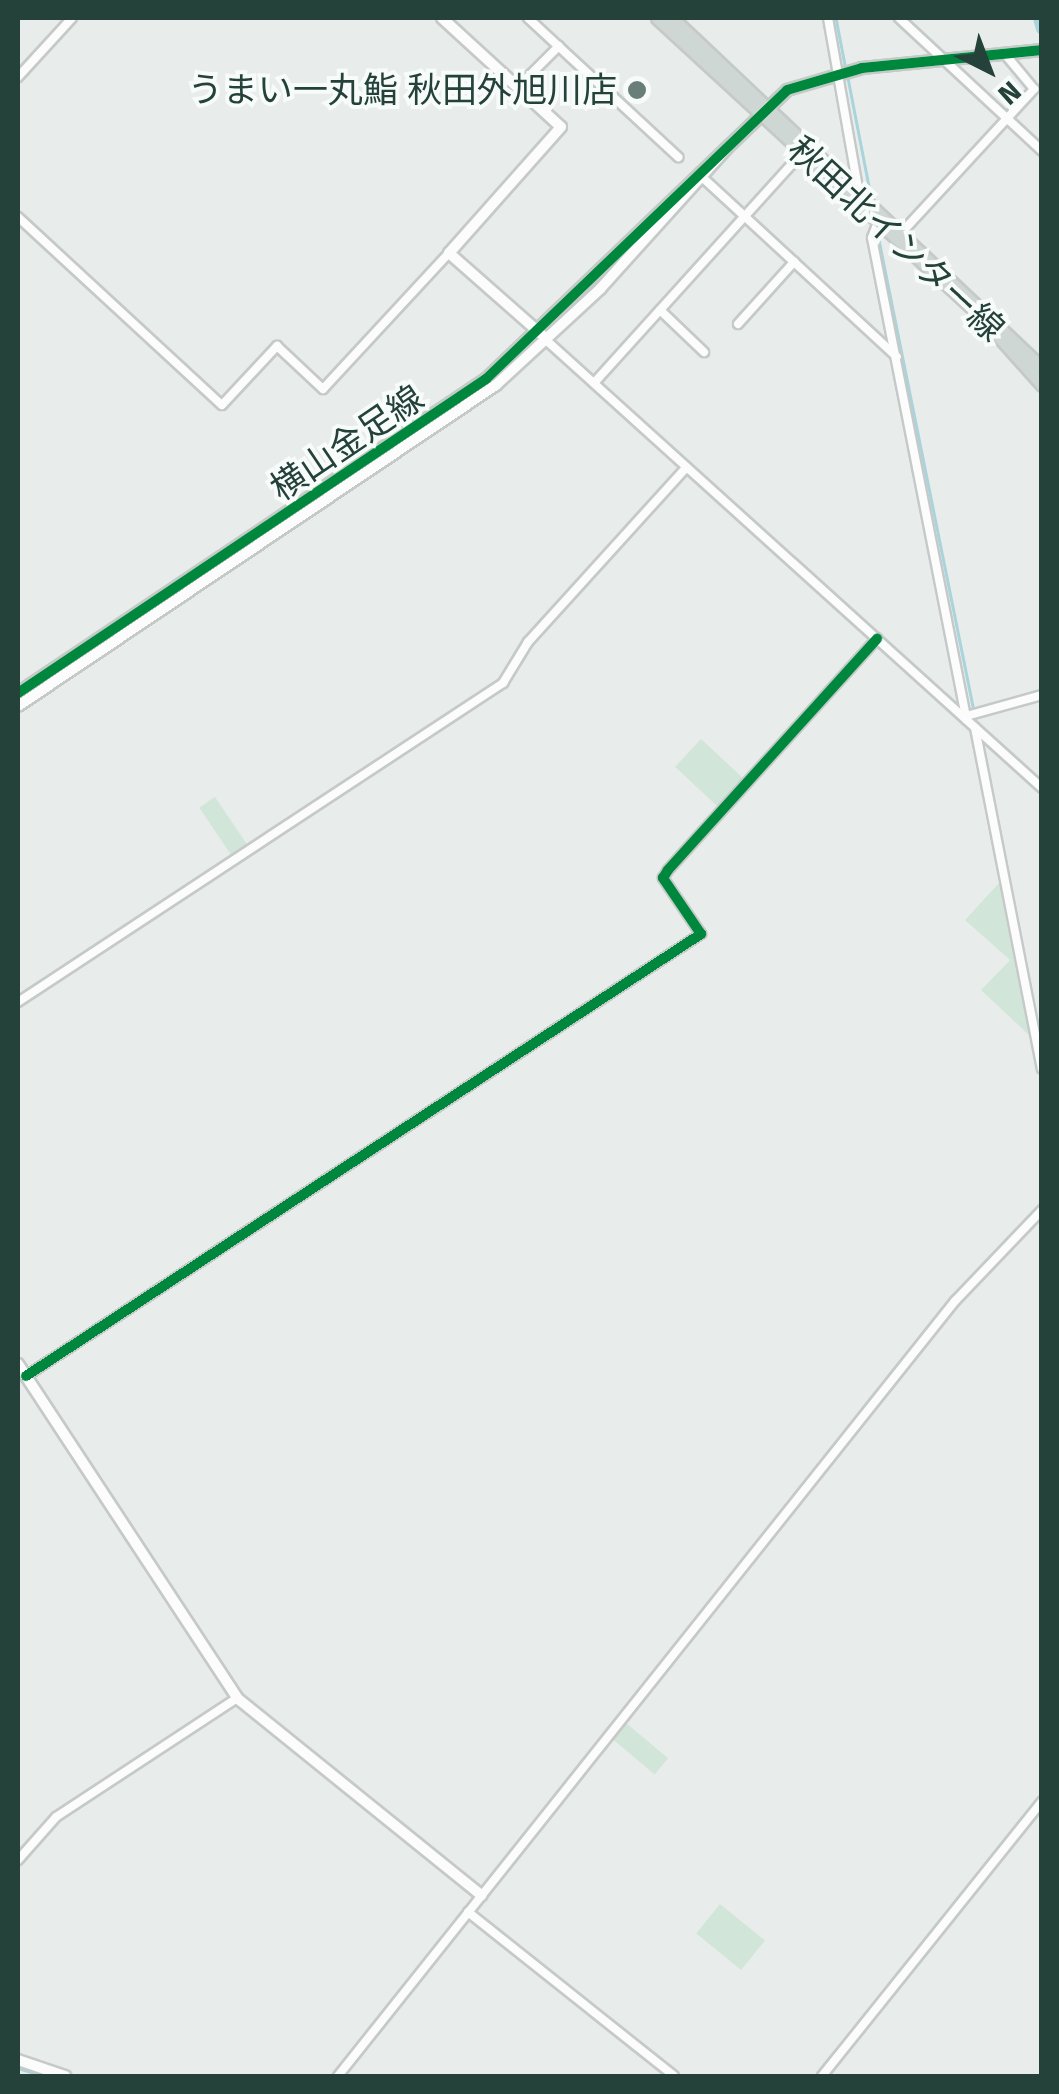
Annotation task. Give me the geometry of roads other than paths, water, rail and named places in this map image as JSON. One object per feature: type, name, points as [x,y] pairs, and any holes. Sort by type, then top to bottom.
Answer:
[{"type":"main road","name":"秋田北インター線","points":[[657,18],[763,108],[804,152],[873,212],[904,230],[1042,368]]},
{"type":"main road","name":"秋田北インター線","points":[[672,18],[873,212],[1042,385]]},
{"type":"street","points":[[18,77],[72,18]]},
{"type":"street","points":[[18,217],[222,405],[277,346],[323,388],[562,127],[442,18]]},
{"type":"street","points":[[528,18],[678,157]]},
{"type":"street","points":[[828,18],[844,71],[873,212],[896,356],[971,716],[978,730],[1042,1068]]},
{"type":"street","points":[[899,18],[1042,151]]},
{"type":"street","points":[[518,88],[559,46]]},
{"type":"street","name":"横山金足線","points":[[18,693],[415,433],[543,336],[763,108],[844,71],[940,57],[1036,51]]},
{"type":"street","points":[[904,230],[1034,89],[1004,53]]},
{"type":"street","name":"横山金足線","points":[[18,706],[420,440],[543,336],[702,177],[763,108]]},
{"type":"street","points":[[594,382],[804,152]]},
{"type":"street","points":[[702,177],[896,356]]},
{"type":"street","points":[[448,253],[877,639],[971,716]]},
{"type":"street","points":[[738,324],[794,262]]},
{"type":"street","points":[[660,310],[704,352]]},
{"type":"street","points":[[18,1002],[503,682],[528,642],[686,468]]},
{"type":"street","points":[[26,1376],[700,934],[664,878],[668,870],[877,639]]},
{"type":"street","points":[[971,716],[1042,694]]},
{"type":"street","points":[[978,730],[1042,788]]},
{"type":"street","points":[[338,2076],[956,1300],[1042,1210]]},
{"type":"street","points":[[18,1364],[237,1698],[481,1896]]},
{"type":"street","points":[[18,1860],[56,1816],[237,1698]]},
{"type":"street","points":[[822,2076],[1042,1801]]},
{"type":"street","points":[[468,1912],[674,2076]]},
{"type":"street","points":[[18,2060],[64,2076]]},
{"type":"waterway","points":[[836,18],[846,70]]},
{"type":"waterway","points":[[1039,18],[1042,29]]},
{"type":"waterway","points":[[848,78],[872,202]]},
{"type":"waterway","points":[[878,235],[976,722]]},
{"type":"waterway","points":[[18,2068],[44,2076]]},
{"type":"place","name":"うまい一丸鮨 秋田外旭川店","points":[[637,90]]}]
